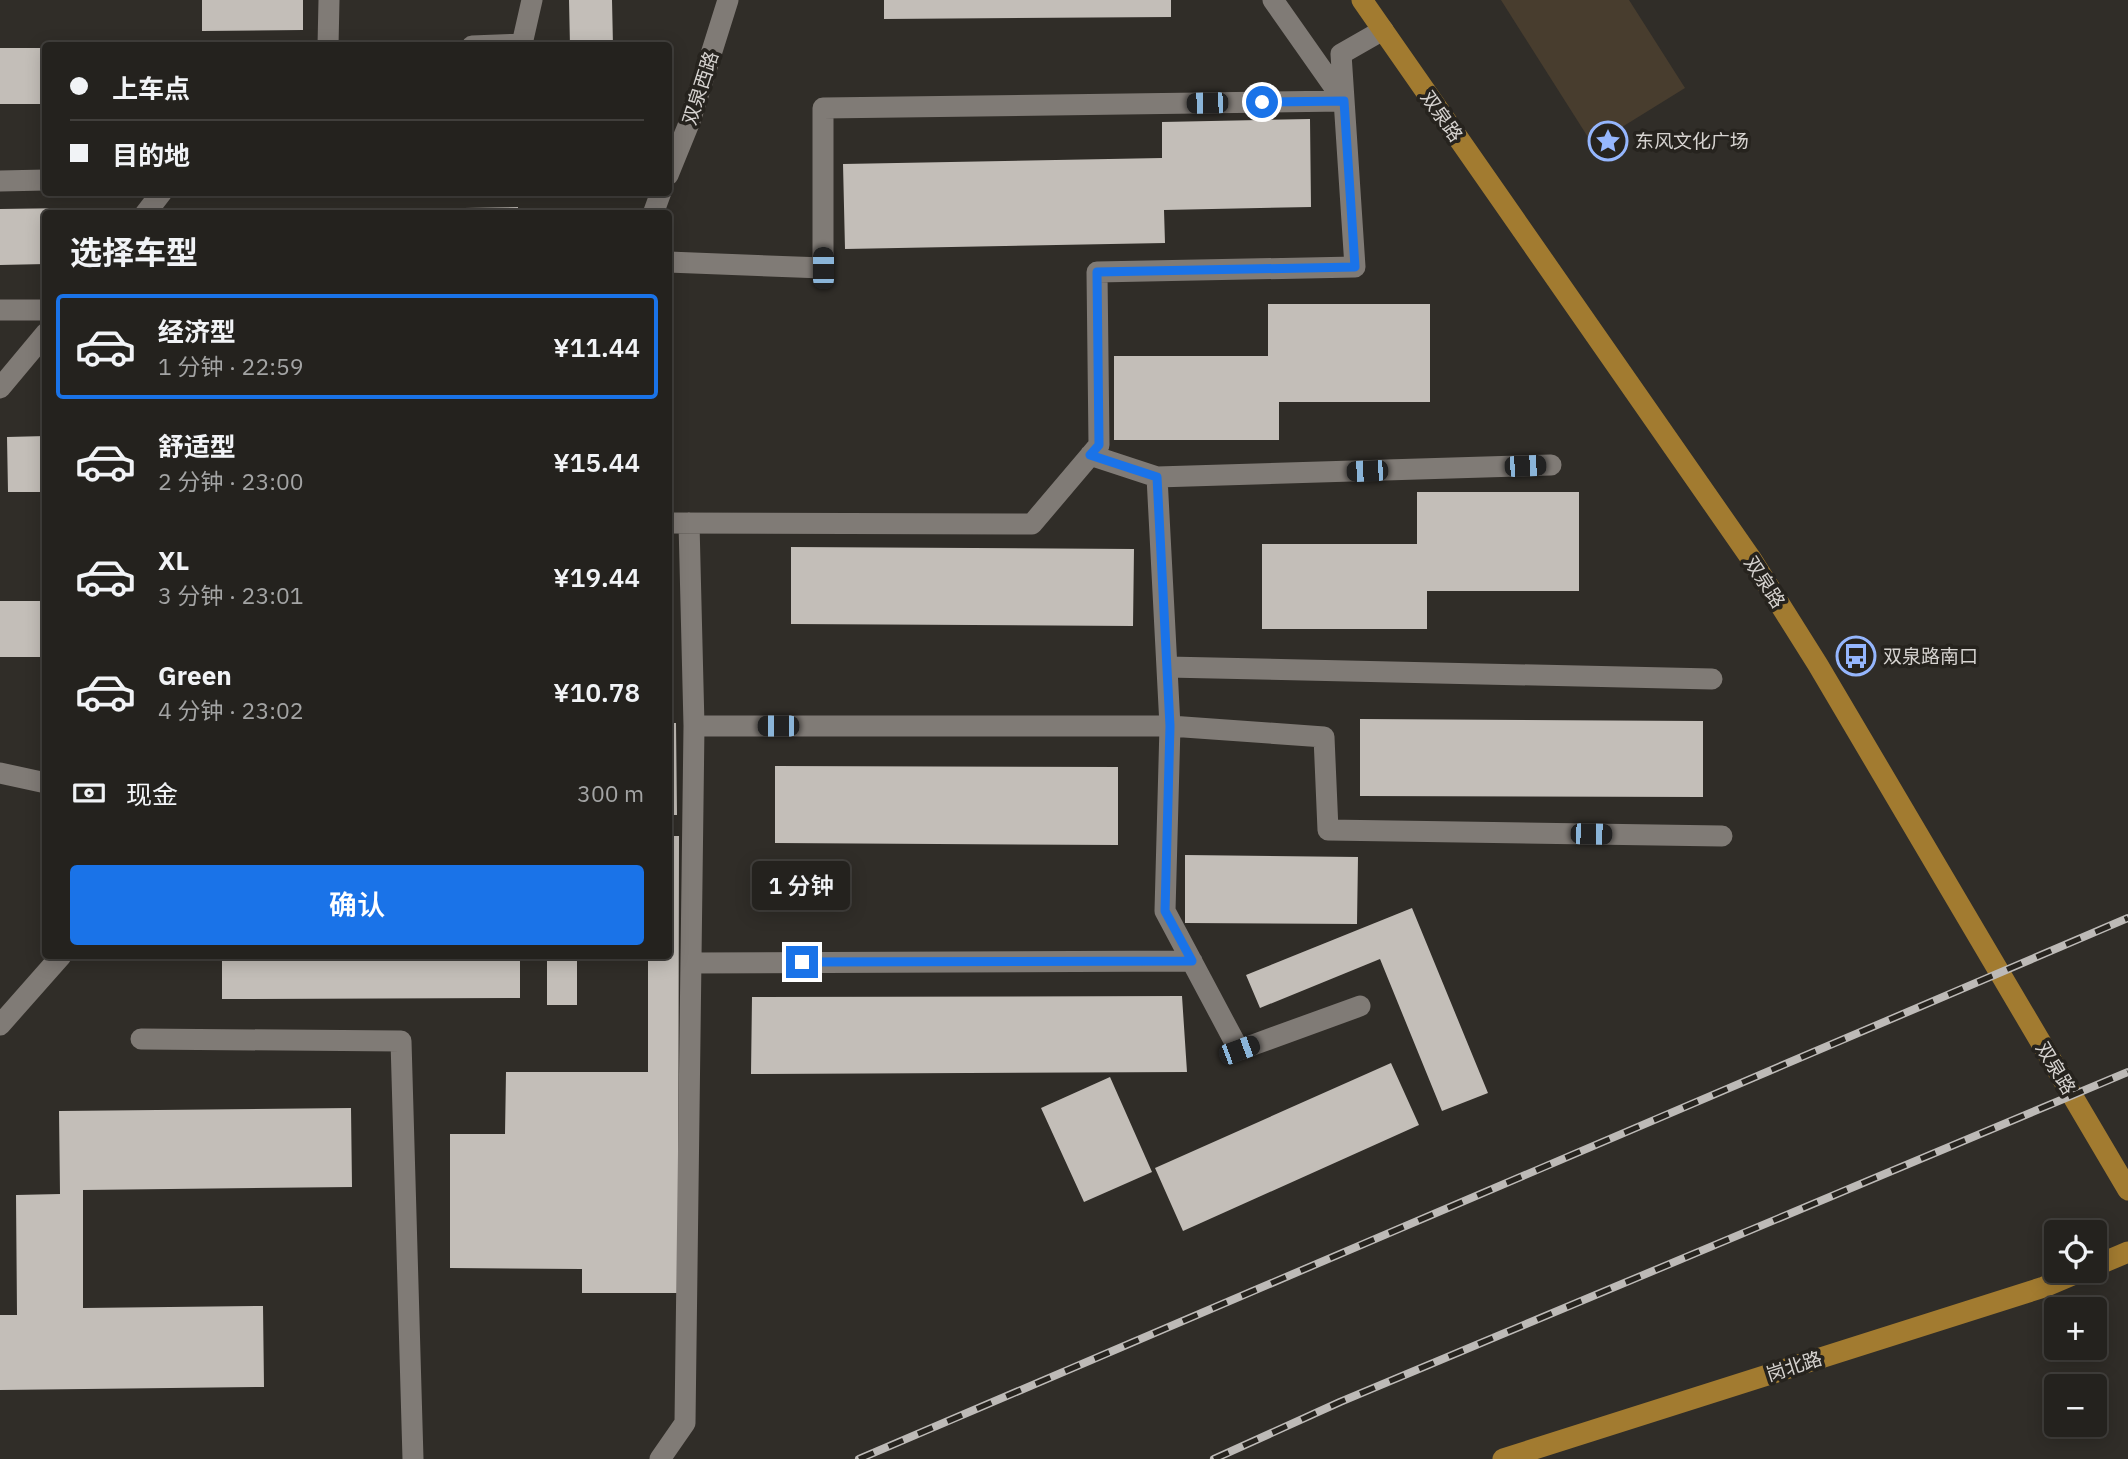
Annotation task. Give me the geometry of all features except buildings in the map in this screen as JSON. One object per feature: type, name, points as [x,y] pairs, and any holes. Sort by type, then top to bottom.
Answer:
[{"type":"main road","name":"双泉路","points":[[1362,0],[1752,560],[1818,666],[2128,1190]]},
{"type":"main road","points":[[2107,1261],[2128,1252]]},
{"type":"main road","name":"岗北路","points":[[1503,1459],[2053,1283]]},
{"type":"street","points":[[328,42],[329,0]]},
{"type":"street","points":[[522,42],[532,0]]},
{"type":"street","name":"双泉西路","points":[[672,165],[690,121],[728,0]]},
{"type":"street","points":[[1273,0],[1344,101]]},
{"type":"street","points":[[660,1459],[685,1423],[694,726],[679,523],[1032,524],[1099,445],[1097,272],[1355,267],[1341,54],[1383,30]]},
{"type":"street","points":[[672,262],[823,268],[823,108],[1344,101]]},
{"type":"street","points":[[0,181],[42,180]]},
{"type":"street","points":[[148,210],[159,196]]},
{"type":"street","points":[[0,310],[42,310]]},
{"type":"street","points":[[0,388],[42,338]]},
{"type":"street","points":[[1090,455],[1157,477],[1551,465]]},
{"type":"street","points":[[1157,477],[1170,726],[1165,911],[1239,1050],[1360,1006]]},
{"type":"street","points":[[1167,667],[1712,679]]},
{"type":"street","points":[[694,726],[1170,726],[1324,737],[1328,830],[1722,836]]},
{"type":"street","points":[[0,773],[42,782]]},
{"type":"street","points":[[0,1025],[58,959]]},
{"type":"street","points":[[691,963],[1192,961]]},
{"type":"street","points":[[141,1039],[401,1041],[413,1459]]},
{"type":"shaded area","points":[[1501,0],[1629,0],[1685,88],[1593,145]]},
{"type":"railway","points":[[859,1459],[2128,918]]},
{"type":"railway","points":[[1214,1459],[1340,1402],[2128,1072]]},
{"type":"place","name":"东风文化广场","points":[[1608,141]]},
{"type":"place","name":"双泉路南口","points":[[1856,656]]},
{"type":"route","points":[[802,962],[1192,961],[1165,911],[1170,726],[1157,477],[1090,455],[1099,445],[1097,272],[1355,267],[1344,101],[1262,102]]}]
